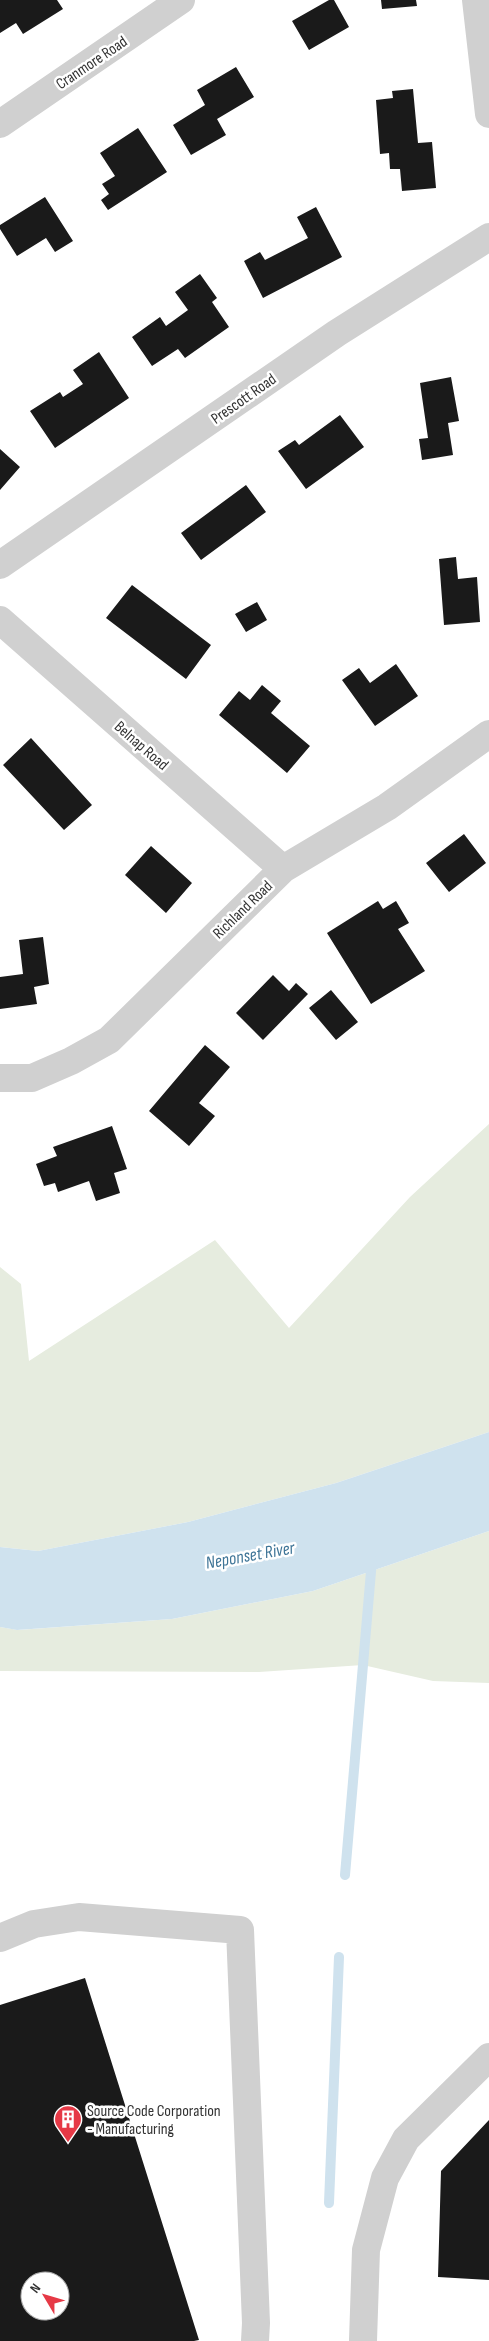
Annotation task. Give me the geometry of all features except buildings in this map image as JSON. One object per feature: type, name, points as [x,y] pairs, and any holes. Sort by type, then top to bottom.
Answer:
[{"type":"street","name":"Cranmore Road","points":[[0,124],[181,0]]},
{"type":"street","points":[[476,0],[489,114]]},
{"type":"street","name":"Prescott Road","points":[[0,565],[337,333],[489,237]]},
{"type":"street","name":"Belnap Road","points":[[0,620],[283,869]]},
{"type":"street","name":"Richland Road","points":[[0,1078],[32,1078],[71,1061],[109,1040],[283,869],[387,807],[489,734]]},
{"type":"street","points":[[0,1938],[34,1924],[79,1917],[240,1930],[256,2324],[255,2341]]},
{"type":"street","points":[[363,2341],[366,2250],[385,2178],[406,2139],[489,2057]]},
{"type":"shaded area","points":[[489,1124],[489,1432],[336,1483],[188,1522],[38,1551],[0,1547],[0,1267],[21,1284],[29,1361],[215,1240],[289,1328],[410,1197]]},
{"type":"shaded area","points":[[489,1531],[489,1683],[433,1681],[363,1665],[259,1672],[0,1671],[0,1627],[18,1630],[172,1619],[313,1591]]},
{"type":"water","name":"Neponset River","points":[[489,1432],[489,1531],[313,1591],[172,1619],[17,1630],[0,1627],[0,1547],[38,1551],[188,1522],[336,1483]]},
{"type":"waterway","points":[[345,1875],[372,1560]]},
{"type":"waterway","points":[[329,2203],[339,1957]]},
{"type":"place","name":"Source Code Corporation - Manufacturing","points":[[68,2143]]}]
